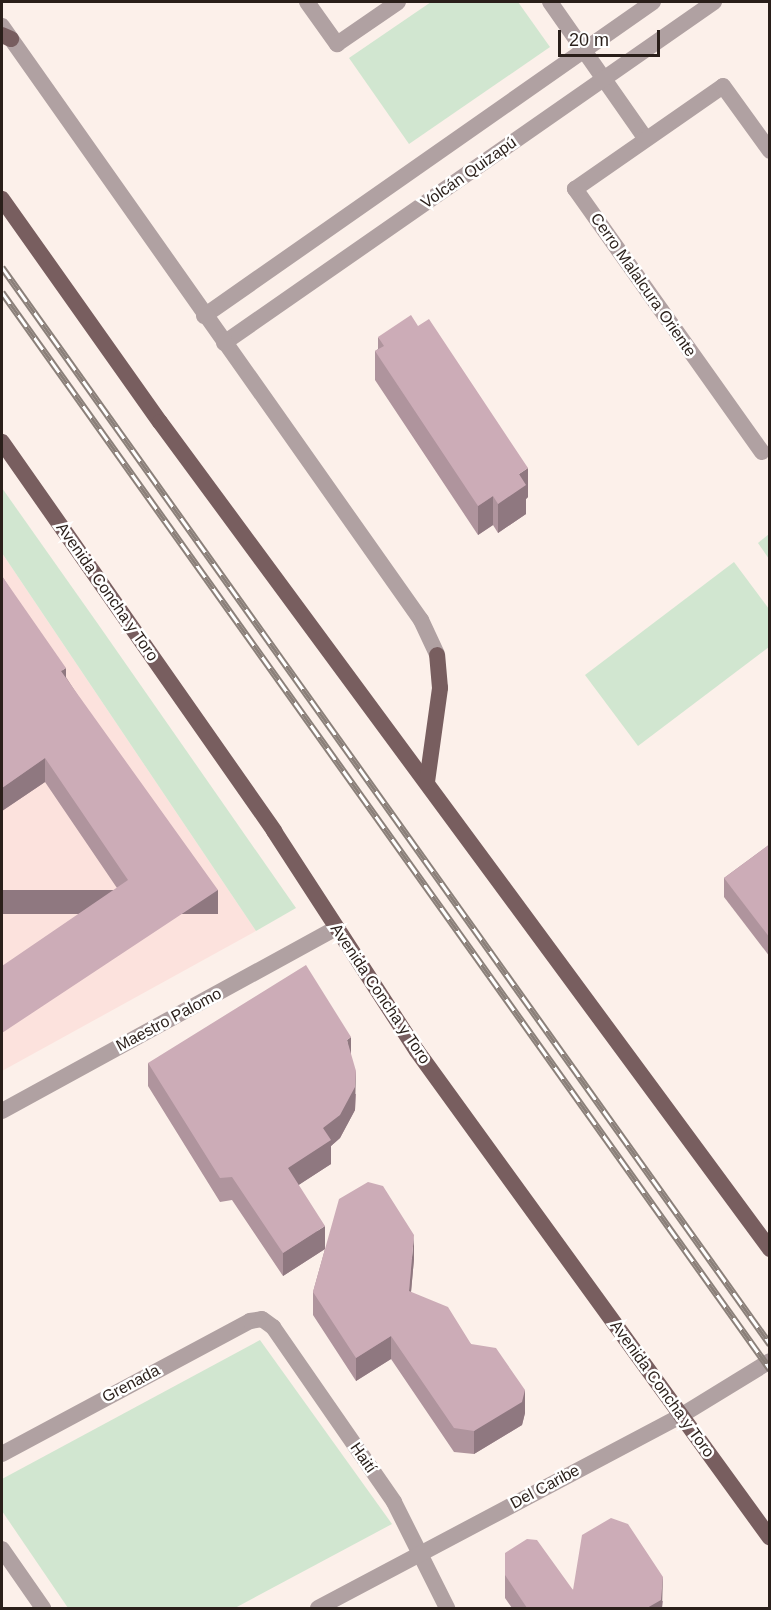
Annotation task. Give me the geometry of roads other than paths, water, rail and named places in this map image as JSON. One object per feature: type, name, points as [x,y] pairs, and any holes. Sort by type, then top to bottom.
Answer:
[{"type":"main road","points":[[2,199],[165,430],[770,1249]]},
{"type":"main road","name":"Avenida Concha y Toro","points":[[2,442],[235,775],[417,1051],[770,1538]]},
{"type":"main road","points":[[427,782],[440,688],[437,655]]},
{"type":"street","points":[[307,2],[337,44],[398,2]]},
{"type":"street","points":[[550,2],[646,139],[723,86],[770,151]]},
{"type":"street","points":[[204,316],[653,2]]},
{"type":"street","name":"Volcán Quizapú","points":[[224,343],[714,2]]},
{"type":"street","points":[[5,33],[421,620],[437,655]]},
{"type":"street","name":"Cerro Malalcura Oriente","points":[[646,139],[575,189],[762,452]]},
{"type":"street","name":"Maestro Palomo","points":[[2,1111],[336,928]]},
{"type":"street","name":"Grenada","points":[[2,1454],[250,1321],[262,1319]]},
{"type":"street","name":"Haití","points":[[262,1319],[273,1327],[394,1502],[447,1608]]},
{"type":"street","name":"Del Caribe","points":[[318,1608],[681,1415],[770,1360]]},
{"type":"street","points":[[2,1549],[43,1608]]},
{"type":"railway","points":[[2,267],[770,1344]]},
{"type":"railway","points":[[2,292],[770,1369]]}]
